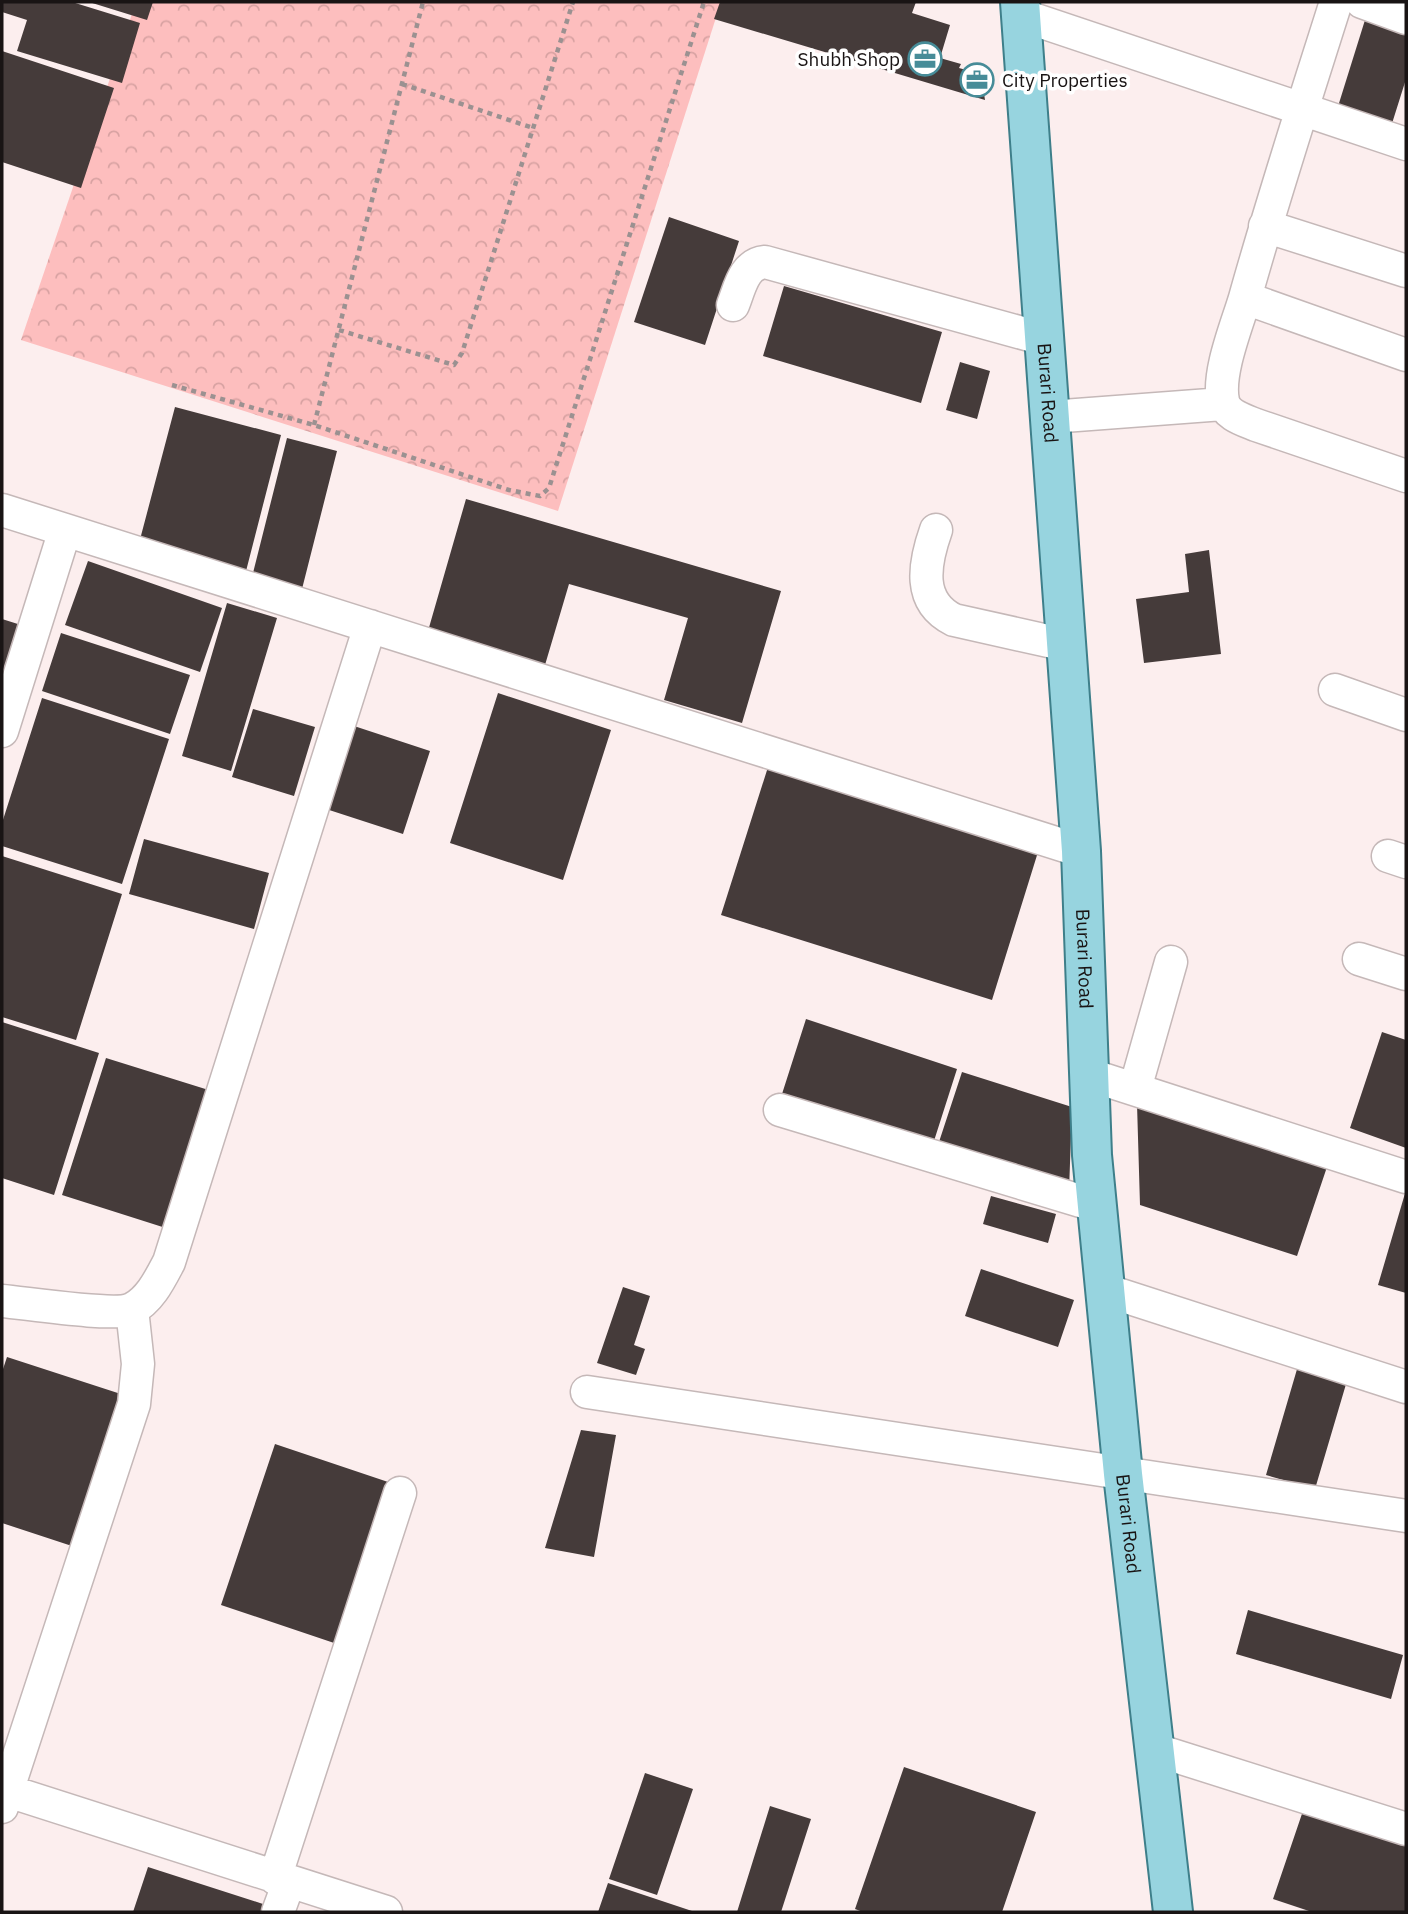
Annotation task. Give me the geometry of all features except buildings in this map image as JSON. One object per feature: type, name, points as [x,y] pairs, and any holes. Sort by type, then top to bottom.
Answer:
[{"type":"main road","name":"Burari Road","points":[[1020,8],[1082,851],[1087,1074],[1097,1206],[1123,1474],[1173,1912]]},
{"type":"street","points":[[1336,2],[1265,226],[1226,363],[1222,387],[1223,404],[1232,415],[1256,425],[1406,476]]},
{"type":"street","points":[[1362,2],[1406,18]]},
{"type":"street","points":[[1020,8],[1302,110],[1406,144]]},
{"type":"street","points":[[1265,226],[1406,271]]},
{"type":"street","points":[[733,304],[747,270],[755,263],[765,262],[1044,339]]},
{"type":"street","points":[[1245,298],[1406,355]]},
{"type":"street","points":[[1049,417],[1223,404]]},
{"type":"street","points":[[2,510],[1082,851]]},
{"type":"street","points":[[2,731],[65,530]]},
{"type":"street","points":[[936,530],[926,576],[929,596],[935,607],[954,620],[1066,645]]},
{"type":"street","points":[[2,1301],[102,1311],[132,1309],[155,1288],[169,1262],[370,626]]},
{"type":"street","points":[[1335,691],[1406,715]]},
{"type":"street","points":[[1359,959],[1406,974]]},
{"type":"street","points":[[1135,1089],[1171,962]]},
{"type":"street","points":[[1087,1074],[1406,1177]]},
{"type":"street","points":[[780,1110],[1097,1206]]},
{"type":"street","points":[[1105,1290],[1406,1387]]},
{"type":"street","points":[[132,1309],[138,1364],[134,1404],[3,1795],[386,1912]]},
{"type":"street","points":[[587,1392],[1406,1516]]},
{"type":"street","points":[[278,1912],[282,1880],[400,1493]]},
{"type":"street","points":[[1153,1749],[1406,1829]]},
{"type":"path","points":[[314,425],[424,2]]},
{"type":"path","points":[[339,330],[454,365],[462,353],[573,2]]},
{"type":"path","points":[[172,385],[314,425],[509,490],[540,496],[548,488],[704,2]]},
{"type":"path","points":[[402,85],[533,128]]},
{"type":"green space","points":[[136,2],[721,2],[558,511],[21,340]]},
{"type":"place","name":"Shubh Shop","points":[[925,59]]},
{"type":"place","name":"City Properties","points":[[977,80]]}]
